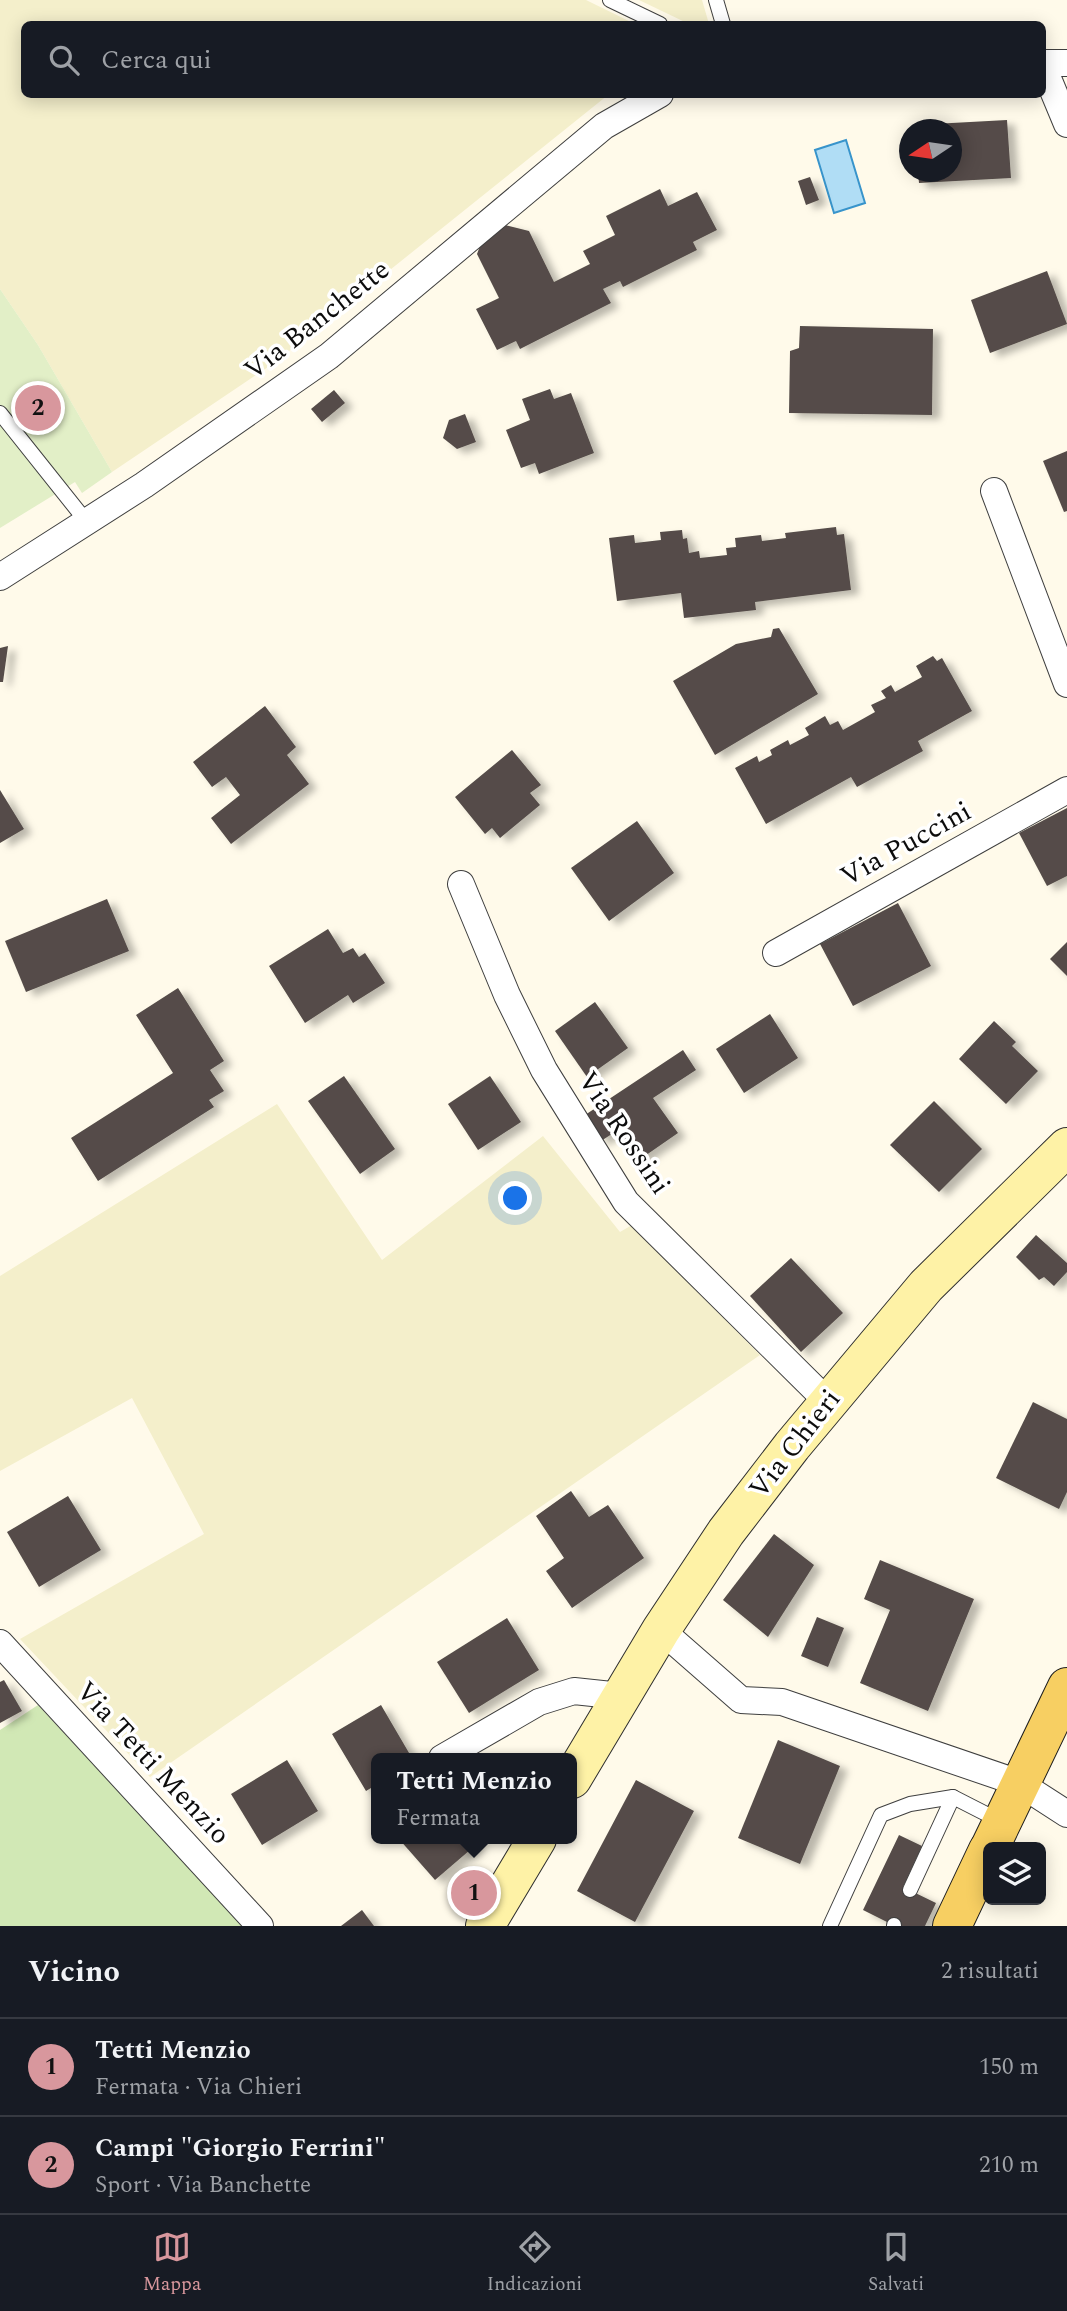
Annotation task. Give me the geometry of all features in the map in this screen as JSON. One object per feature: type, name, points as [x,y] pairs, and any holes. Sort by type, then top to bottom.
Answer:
[{"type":"main road","name":"Via Chieri","points":[[577,1771],[661,1630],[726,1532],[828,1402],[926,1286],[1067,1147]]},
{"type":"main road","points":[[952,1926],[1067,1687]]},
{"type":"main road","points":[[485,1926],[534,1844]]},
{"type":"street","points":[[1046,64],[1067,63]]},
{"type":"street","points":[[1046,74],[1067,124]]},
{"type":"street","name":"Via Banchette","points":[[0,578],[144,485],[329,356],[604,126],[653,98]]},
{"type":"street","points":[[994,491],[1067,684]]},
{"type":"street","name":"Via Puccini","points":[[776,953],[1067,790]]},
{"type":"street","name":"Via Rossini","points":[[461,884],[507,995],[544,1070],[626,1202],[828,1402]]},
{"type":"street","points":[[661,1630],[741,1700],[782,1702],[1019,1783],[1067,1814]]},
{"type":"street","name":"Via Tetti Menzio","points":[[0,1643],[260,1926]]},
{"type":"street","points":[[451,1753],[539,1702],[574,1691],[621,1696]]},
{"type":"lane","points":[[610,0],[654,21]]},
{"type":"lane","points":[[716,0],[722,21]]},
{"type":"lane","points":[[0,413],[86,522]]},
{"type":"lane","points":[[953,1797],[993,1840]]},
{"type":"lane","points":[[910,1890],[953,1797]]},
{"type":"lane","points":[[830,1926],[881,1815],[910,1804],[953,1797]]},
{"type":"shaded area","points":[[0,0],[586,0],[629,21],[21,21],[21,98],[604,98],[274,363],[112,472],[38,345],[0,289]]},
{"type":"shaded area","points":[[639,0],[702,0],[708,21],[683,21]]},
{"type":"shaded area","points":[[277,1104],[382,1260],[543,1136],[620,1232],[632,1225],[760,1355],[150,1777],[20,1639],[204,1534],[132,1398],[0,1471],[0,1276]]},
{"type":"green space","points":[[0,289],[38,345],[112,472],[82,493],[75,482],[0,528]]},
{"type":"green space","points":[[38,1705],[243,1926],[0,1926],[0,1730]]},
{"type":"water","points":[[846,140],[865,203],[834,213],[815,150]]},
{"type":"building","points":[[1007,120],[1011,178],[962,181],[962,122]]},
{"type":"building","points":[[810,177],[819,200],[806,205],[798,181]]},
{"type":"building","points":[[660,189],[668,206],[697,192],[717,230],[693,242],[697,250],[623,287],[620,281],[603,289],[611,303],[520,349],[516,341],[497,350],[476,309],[499,298],[477,254],[480,246],[505,225],[529,231],[554,282],[590,264],[583,251],[615,235],[606,216]]},
{"type":"building","points":[[1047,271],[1067,324],[990,353],[971,300]]},
{"type":"building","points":[[800,326],[933,329],[932,415],[789,413],[790,351],[799,348]]},
{"type":"building","points":[[550,389],[554,399],[571,393],[594,453],[539,474],[535,463],[521,468],[506,430],[530,420],[522,399]]},
{"type":"building","points":[[334,390],[345,403],[322,422],[311,409]]},
{"type":"building","points":[[465,414],[476,442],[457,449],[443,438],[449,420]]},
{"type":"building","points":[[1067,451],[1067,511],[1064,512],[1043,461]]},
{"type":"building","points":[[836,527],[837,535],[844,534],[851,590],[755,602],[756,610],[684,618],[681,593],[617,601],[609,538],[634,535],[635,543],[661,540],[660,532],[682,530],[683,539],[687,538],[689,553],[699,551],[700,558],[727,555],[726,548],[736,547],[735,538],[761,535],[762,541],[786,538],[785,533]]},
{"type":"building","points":[[779,628],[818,694],[715,755],[673,681],[736,644],[771,637],[773,629]]},
{"type":"building","points":[[8,646],[3,682],[0,682],[0,648]]},
{"type":"building","points":[[933,656],[937,661],[942,658],[972,711],[918,741],[923,751],[857,787],[851,777],[766,824],[735,768],[757,756],[759,762],[772,755],[770,750],[788,740],[790,745],[809,735],[805,728],[825,716],[830,725],[838,721],[843,730],[875,712],[871,705],[886,698],[881,691],[891,685],[895,692],[922,677],[916,666]]},
{"type":"building","points":[[265,706],[296,747],[287,755],[309,784],[231,844],[211,818],[240,795],[226,777],[212,787],[193,762]]},
{"type":"building","points":[[512,750],[541,785],[530,793],[540,805],[500,838],[492,828],[485,834],[455,797]]},
{"type":"building","points":[[0,790],[24,829],[0,843]]},
{"type":"building","points":[[1067,808],[1067,876],[1047,886],[1019,833]]},
{"type":"building","points":[[637,821],[674,873],[609,921],[571,868]]},
{"type":"building","points":[[107,899],[129,951],[26,992],[5,941]]},
{"type":"building","points":[[898,903],[931,966],[853,1006],[820,944]]},
{"type":"building","points":[[328,929],[343,953],[353,948],[359,957],[365,953],[385,983],[353,1003],[348,995],[305,1023],[269,966]]},
{"type":"building","points":[[1067,942],[1067,976],[1050,959]]},
{"type":"building","points":[[178,988],[224,1061],[210,1070],[224,1091],[209,1100],[214,1107],[98,1181],[71,1138],[173,1073],[136,1015]]},
{"type":"building","points":[[595,1002],[628,1048],[587,1077],[555,1031]]},
{"type":"building","points":[[770,1014],[798,1058],[744,1093],[716,1049]]},
{"type":"building","points":[[994,1021],[1016,1042],[1012,1046],[1038,1071],[1006,1104],[959,1059]]},
{"type":"building","points":[[683,1050],[696,1070],[653,1098],[678,1133],[639,1160],[618,1130],[601,1141],[585,1115]]},
{"type":"building","points":[[344,1076],[395,1149],[360,1174],[308,1101]]},
{"type":"building","points":[[490,1076],[521,1122],[478,1150],[448,1104]]},
{"type":"building","points":[[934,1101],[982,1149],[939,1192],[890,1145]]},
{"type":"building","points":[[1036,1235],[1067,1263],[1067,1272],[1054,1286],[1044,1277],[1039,1280],[1016,1257]]},
{"type":"building","points":[[791,1258],[843,1313],[801,1352],[750,1296]]},
{"type":"building","points":[[1033,1402],[1067,1419],[1067,1492],[1059,1509],[996,1478]]},
{"type":"building","points":[[571,1491],[589,1517],[608,1505],[644,1558],[572,1608],[546,1571],[564,1558],[536,1516]]},
{"type":"building","points":[[68,1496],[101,1550],[39,1587],[7,1532]]},
{"type":"building","points":[[774,1534],[814,1565],[768,1637],[723,1600]]},
{"type":"building","points":[[880,1560],[974,1599],[928,1711],[860,1683],[890,1610],[864,1599]]},
{"type":"building","points":[[817,1617],[844,1628],[828,1667],[801,1656]]},
{"type":"building","points":[[507,1618],[539,1670],[469,1713],[437,1662]]},
{"type":"building","points":[[4,1680],[22,1711],[0,1723],[0,1682]]},
{"type":"building","points":[[381,1705],[409,1753],[371,1753],[371,1788],[366,1791],[332,1734]]},
{"type":"building","points":[[778,1740],[840,1766],[800,1864],[738,1838]]},
{"type":"building","points":[[287,1760],[318,1811],[262,1845],[231,1794]]},
{"type":"building","points":[[636,1780],[694,1811],[635,1922],[577,1891]]},
{"type":"building","points":[[899,1835],[922,1846],[903,1887],[936,1903],[925,1926],[895,1926],[863,1910]]},
{"type":"building","points":[[403,1844],[477,1844],[435,1880]]},
{"type":"building","points":[[362,1910],[374,1926],[341,1926]]},
{"type":"place","name":"Campi \"Giorgio Ferrini\"","points":[[38,408]]},
{"type":"place","name":"Tetti Menzio","points":[[474,1893]]}]
